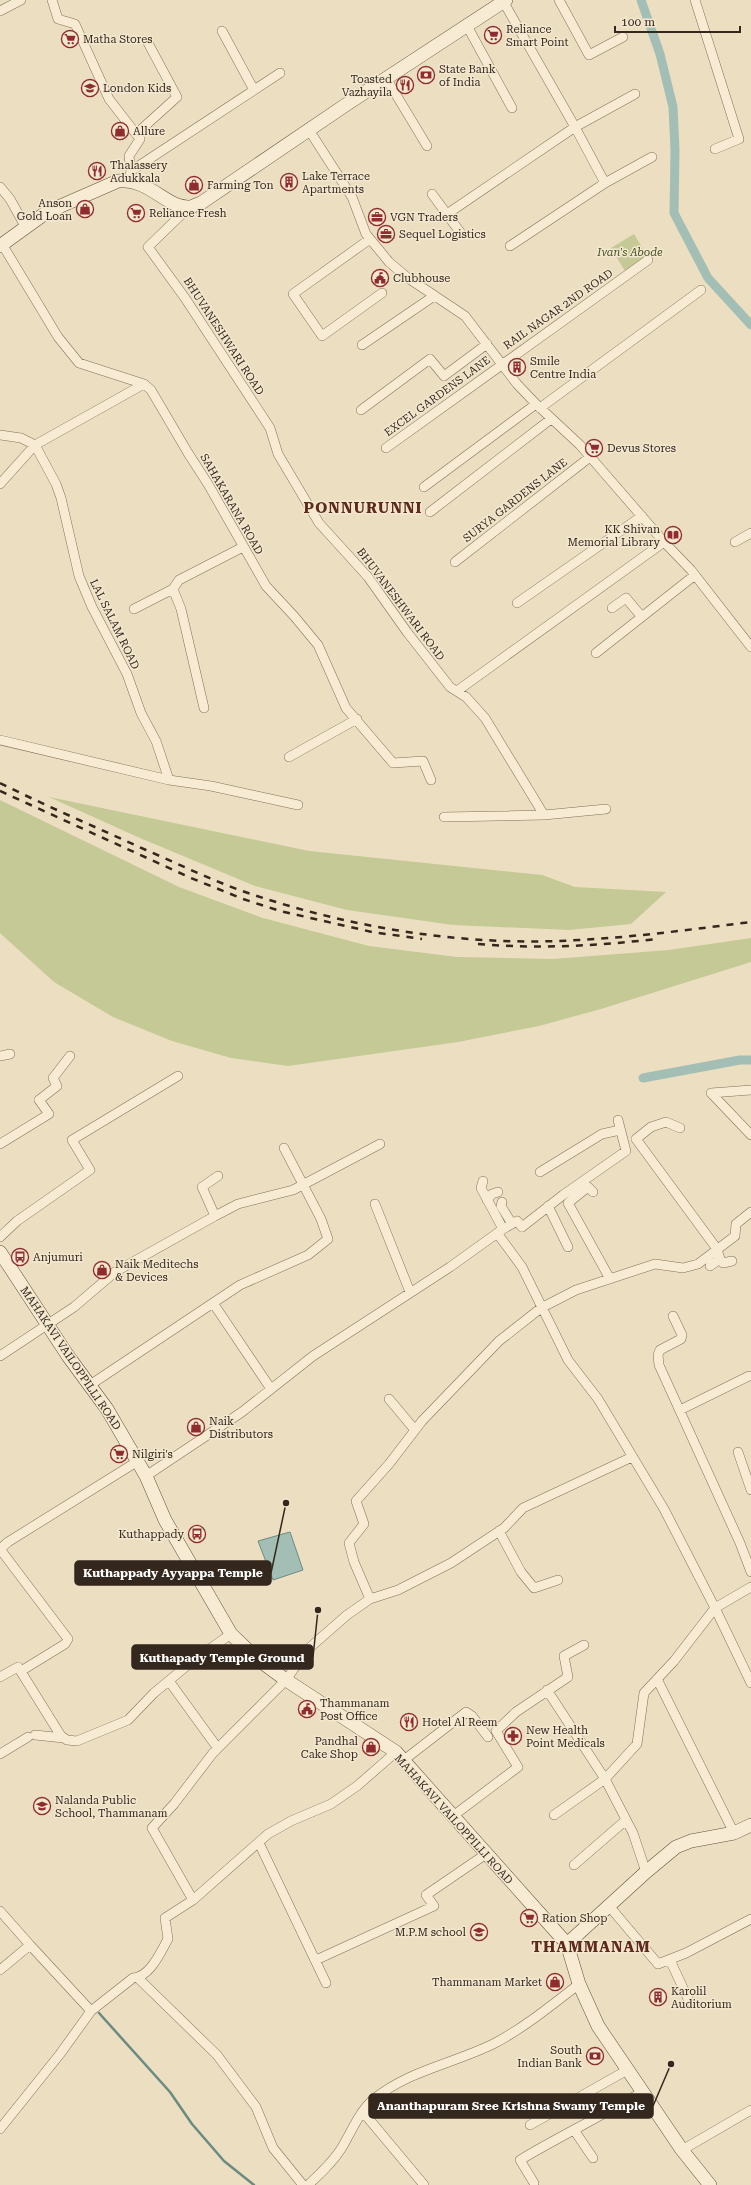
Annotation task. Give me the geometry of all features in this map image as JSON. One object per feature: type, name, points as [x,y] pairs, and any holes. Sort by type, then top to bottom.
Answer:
[{"type":"main road","points":[[1,245],[25,226],[47,212],[130,175],[174,203],[189,208],[201,203],[466,24],[504,1]]},
{"type":"main road","name":"MAHAKAVI VAILOPPILLI ROAD","points":[[0,1252],[90,1385],[138,1461],[165,1520],[231,1634],[256,1658],[286,1680],[400,1756],[567,1944],[579,1984],[598,2026],[629,2069],[642,2092],[705,2183]]},
{"type":"main road","points":[[567,1944],[646,1872],[676,1847],[691,1841],[734,1832],[751,1825]]},
{"type":"street","points":[[0,11],[21,0]]},
{"type":"street","points":[[52,0],[58,19],[75,24],[109,99],[140,139],[129,156],[130,175]]},
{"type":"street","points":[[559,0],[589,55],[623,37]]},
{"type":"street","points":[[695,0],[739,139],[715,149]]},
{"type":"street","points":[[504,1],[605,184]]},
{"type":"street","points":[[466,24],[512,108]]},
{"type":"street","points":[[222,31],[254,90]]},
{"type":"street","points":[[136,134],[177,97],[147,41]]},
{"type":"street","points":[[130,175],[280,73]]},
{"type":"street","points":[[386,78],[427,146]]},
{"type":"street","points":[[447,214],[575,128],[635,94]]},
{"type":"street","points":[[309,130],[352,197],[366,234],[389,262],[408,278],[465,316],[538,406],[580,445],[664,542],[695,575],[751,647]]},
{"type":"street","points":[[510,246],[605,184],[652,157]]},
{"type":"street","points":[[0,187],[10,199],[25,226]]},
{"type":"street","points":[[432,194],[460,232]]},
{"type":"street","name":"BHUVANESHWARI ROAD","points":[[189,208],[148,247],[185,298],[270,428],[278,454],[319,523],[358,564],[450,687],[466,697],[485,718],[544,816]]},
{"type":"street","points":[[370,239],[294,294],[322,336],[382,294]]},
{"type":"street","points":[[1,245],[54,331],[79,363],[144,384]]},
{"type":"street","name":"RAIL NAGAR 2ND ROAD","points":[[502,363],[648,260]]},
{"type":"street","points":[[424,488],[701,290]]},
{"type":"street","points":[[362,345],[434,296]]},
{"type":"street","points":[[361,410],[430,359],[444,376],[487,344]]},
{"type":"street","name":"EXCEL GARDENS LANE","points":[[386,448],[502,363]]},
{"type":"street","points":[[0,484],[35,445],[144,384]]},
{"type":"street","name":"SAHAKARANA ROAD","points":[[144,384],[151,390],[169,419],[266,586],[318,645],[346,708],[393,763],[423,761],[431,780]]},
{"type":"street","points":[[430,512],[551,419]]},
{"type":"street","points":[[0,435],[21,438],[35,445]]},
{"type":"street","name":"LAL SALAM ROAD","points":[[35,445],[56,484],[61,498],[79,576],[92,607],[126,674],[141,713],[156,741],[169,780]]},
{"type":"street","name":"SURYA GARDENS LANE","points":[[455,562],[590,457]]},
{"type":"street","points":[[517,603],[642,516]]},
{"type":"street","points":[[735,542],[751,533]]},
{"type":"street","points":[[457,691],[664,542]]},
{"type":"street","points":[[134,608],[174,589],[179,580],[243,547]]},
{"type":"street","points":[[596,653],[641,616],[695,575]]},
{"type":"street","points":[[174,589],[181,609],[204,708]]},
{"type":"street","points":[[612,608],[626,598],[641,616]]},
{"type":"street","points":[[289,757],[356,719]]},
{"type":"street","points":[[0,740],[169,780],[211,786],[298,805]]},
{"type":"street","points":[[444,817],[544,816],[606,809]]},
{"type":"street","points":[[0,1056],[10,1054]]},
{"type":"street","points":[[0,1144],[49,1114],[39,1100],[57,1086],[53,1078],[70,1056]]},
{"type":"street","points":[[0,1237],[17,1221],[90,1170],[72,1140],[178,1076]]},
{"type":"street","points":[[751,1090],[711,1093],[751,1135]]},
{"type":"street","points":[[565,1199],[626,1151],[618,1120]]},
{"type":"street","points":[[623,1141],[636,1140],[651,1127],[666,1122],[680,1128]]},
{"type":"street","points":[[540,1172],[602,1134],[620,1130]]},
{"type":"street","points":[[636,1140],[717,1250],[723,1263],[732,1262]]},
{"type":"street","points":[[0,1356],[74,1307],[115,1272],[215,1216],[238,1204],[303,1186],[380,1144]]},
{"type":"street","points":[[90,1385],[240,1285],[308,1255],[328,1239],[321,1219],[284,1148]]},
{"type":"street","points":[[215,1216],[202,1187],[218,1176]]},
{"type":"street","points":[[483,1181],[481,1188],[500,1231],[522,1267],[568,1360],[598,1399],[664,1509],[715,1608],[751,1683]]},
{"type":"street","points":[[146,1476],[242,1412],[313,1356],[450,1267],[500,1231],[517,1221],[522,1227],[548,1206],[588,1187],[593,1192]]},
{"type":"street","points":[[487,1200],[492,1194],[498,1192]]},
{"type":"street","points":[[565,1199],[610,1279]]},
{"type":"street","points":[[502,1202],[501,1206],[512,1224]]},
{"type":"street","points":[[376,1204],[410,1292]]},
{"type":"street","points":[[548,1206],[568,1247]]},
{"type":"street","points":[[370,1599],[354,1562],[349,1543],[364,1524],[356,1501],[415,1430],[499,1341],[541,1308],[576,1290],[655,1264],[683,1268],[698,1264],[735,1236],[736,1224],[751,1212]]},
{"type":"street","points":[[710,1266],[720,1259]]},
{"type":"street","points":[[213,1303],[271,1389]]},
{"type":"street","points":[[673,1316],[682,1335],[681,1339],[660,1350],[658,1355],[659,1365],[740,1543],[751,1572]]},
{"type":"street","points":[[680,1410],[749,1376]]},
{"type":"street","points":[[388,1399],[415,1430]]},
{"type":"street","points":[[738,1452],[751,1490]]},
{"type":"street","points":[[193,1900],[152,1828],[174,1804],[213,1753],[286,1680],[307,1650],[347,1615],[370,1599],[398,1590],[451,1563],[499,1531],[523,1508],[632,1456]]},
{"type":"street","points":[[21,1671],[65,1644],[68,1639],[0,1549],[8,1542],[138,1461]]},
{"type":"street","points":[[499,1531],[522,1572],[534,1588],[558,1580]]},
{"type":"street","points":[[554,1815],[605,1779],[637,1744],[644,1693],[715,1608],[751,1587]]},
{"type":"street","points":[[0,1754],[31,1736],[64,1738],[77,1741],[122,1723],[136,1713],[154,1693],[195,1659],[231,1634]]},
{"type":"street","points":[[453,1816],[518,1767],[496,1731],[516,1712],[568,1677],[564,1656],[584,1645]]},
{"type":"street","points":[[0,1677],[15,1668],[18,1668],[64,1738]]},
{"type":"street","points":[[657,1679],[734,1832]]},
{"type":"street","points":[[169,1681],[214,1743]]},
{"type":"street","points":[[547,1690],[605,1779],[626,1820],[646,1872]]},
{"type":"street","points":[[0,2129],[60,2054],[91,2011],[133,1978],[138,1978],[148,1970],[168,1940],[165,1918],[193,1900],[268,1834],[291,1821],[331,1804],[466,1712],[472,1716],[488,1737]]},
{"type":"street","points":[[574,1865],[626,1820]]},
{"type":"street","points":[[259,1843],[326,1983]]},
{"type":"street","points":[[316,1960],[434,1906],[426,1895],[486,1854]]},
{"type":"street","points":[[609,1906],[658,1964],[670,1960],[751,1919]]},
{"type":"street","points":[[0,1912],[91,2011]]},
{"type":"street","points":[[1,1967],[30,1945]]},
{"type":"street","points":[[670,1960],[689,2001]]},
{"type":"street","points":[[138,1978],[217,2055],[256,2107],[273,2148],[303,2185]]},
{"type":"street","points":[[308,2185],[323,2172],[340,2150],[363,2112],[374,2099],[413,2075],[494,2044],[579,1984]]},
{"type":"street","points":[[530,2125],[629,2069]]},
{"type":"street","points":[[534,2183],[520,2160],[589,2123],[642,2092]]},
{"type":"street","points":[[682,2150],[751,2110]]},
{"type":"street","points":[[363,2112],[424,2185]]},
{"type":"street","points":[[574,2130],[593,2158]]},
{"type":"green space","name":"Ivan's Abode","points":[[634,234],[648,257],[625,271],[611,248]]},
{"type":"green space","points":[[49,797],[309,851],[542,875],[575,887],[666,892],[631,924],[569,930],[453,925],[347,910],[255,886],[140,838]]},
{"type":"green space","points":[[0,800],[179,887],[263,918],[369,946],[457,957],[553,959],[669,950],[751,938],[751,962],[601,1009],[539,1026],[458,1042],[288,1066],[231,1058],[172,1041],[113,1017],[54,982],[0,933]]},
{"type":"water","points":[[290,1532],[303,1570],[273,1580],[258,1541]]},
{"type":"waterway","points":[[641,0],[660,54],[673,107],[675,150],[674,213],[708,278],[751,325]]},
{"type":"waterway","points":[[643,1078],[740,1060],[751,1060]]},
{"type":"waterway","points":[[99,2013],[170,2092],[192,2124],[224,2161],[254,2185]]},
{"type":"railway","points":[[0,783],[211,879],[251,894],[290,906],[372,926],[455,938],[496,941],[538,941],[622,937],[751,922]]},
{"type":"railway","points":[[0,791],[191,878],[243,899],[280,911],[372,932],[422,939]]},
{"type":"railway","points":[[478,944],[500,946],[567,946],[656,939]]},
{"type":"place","name":"Reliance Smart Point","points":[[493,35]]},
{"type":"place","name":"Matha Stores","points":[[70,39]]},
{"type":"place","name":"State Bank of India","points":[[426,75]]},
{"type":"place","name":"Toasted Vazhayila","points":[[405,85]]},
{"type":"place","name":"London Kids","points":[[90,88]]},
{"type":"place","name":"Allure","points":[[120,131]]},
{"type":"place","name":"Thalassery Adukkala","points":[[97,171]]},
{"type":"place","name":"Lake Terrace Apartments","points":[[289,182]]},
{"type":"place","name":"Farming Ton","points":[[194,185]]},
{"type":"place","name":"Anson Gold Loan","points":[[85,209]]},
{"type":"place","name":"Reliance Fresh","points":[[136,213]]},
{"type":"place","name":"VGN Traders","points":[[377,217]]},
{"type":"place","name":"Sequel Logistics","points":[[386,234]]},
{"type":"place","name":"Clubhouse","points":[[380,278]]},
{"type":"place","name":"Smile Centre India","points":[[517,367]]},
{"type":"place","name":"Devus Stores","points":[[594,448]]},
{"type":"place","name":"KK Shivan Memorial Library","points":[[673,535]]},
{"type":"place","name":"Anjumuri","points":[[20,1257]]},
{"type":"place","name":"Naik Meditechs & Devices","points":[[102,1270]]},
{"type":"place","name":"Naik Distributors","points":[[196,1427]]},
{"type":"place","name":"Nilgiri's","points":[[119,1454]]},
{"type":"place","name":"Kuthappady Ayyappa Temple","points":[[286,1503]]},
{"type":"place","name":"Kuthappady","points":[[197,1534]]},
{"type":"place","name":"Kuthapady Temple Ground","points":[[318,1610]]},
{"type":"place","name":"Thammanam Post Office","points":[[307,1709]]},
{"type":"place","name":"Hotel Al Reem","points":[[409,1722]]},
{"type":"place","name":"New Health Point Medicals","points":[[513,1736]]},
{"type":"place","name":"Pandhal Cake Shop","points":[[371,1747]]},
{"type":"place","name":"Nalanda Public School, Thammanam","points":[[42,1806]]},
{"type":"place","name":"Ration Shop","points":[[529,1918]]},
{"type":"place","name":"M.P.M school","points":[[479,1932]]},
{"type":"place","name":"Thammanam Market","points":[[555,1982]]},
{"type":"place","name":"Karolil Auditorium","points":[[658,1997]]},
{"type":"place","name":"South Indian Bank","points":[[595,2056]]},
{"type":"place","name":"Ananthapuram Sree Krishna Swamy Temple","points":[[671,2064]]},
{"type":"district","name":"PONNURUNNI","points":[[363,508]]},
{"type":"district","name":"THAMMANAM","points":[[591,1947]]}]
